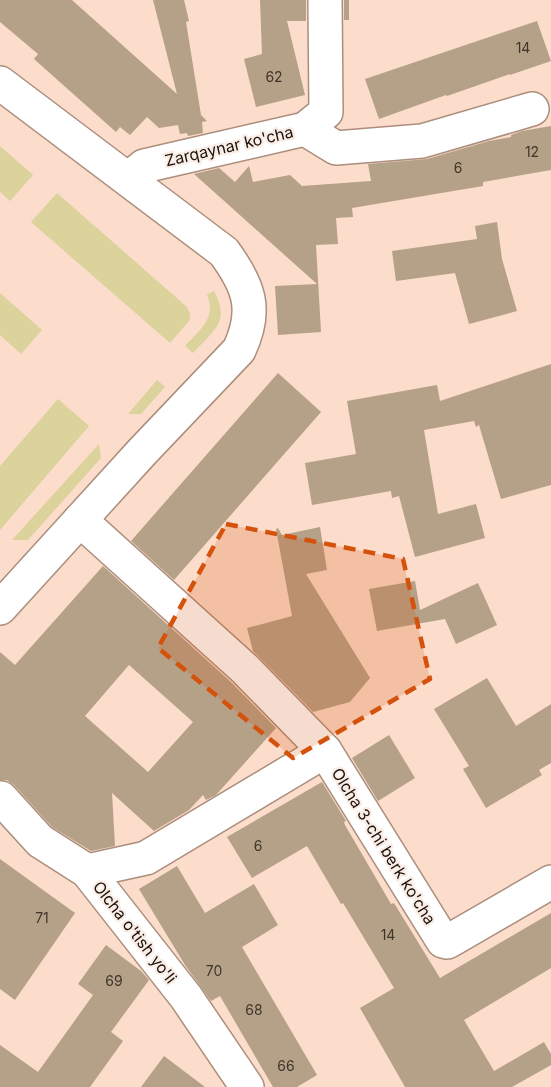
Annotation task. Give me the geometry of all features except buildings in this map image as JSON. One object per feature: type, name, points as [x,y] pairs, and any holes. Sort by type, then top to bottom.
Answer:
[{"type":"street","name":"Zarqaynar ko'cha","points":[[128,179],[144,166],[305,129],[326,111],[326,0]]},
{"type":"street","points":[[0,83],[224,252],[236,267],[244,283],[249,302],[249,325],[239,350],[142,452],[0,608]]},
{"type":"street","points":[[305,129],[336,147],[422,141],[532,109]]},
{"type":"street","points":[[80,520],[245,669],[325,751]]},
{"type":"street","name":"Olcha 3-chi berk ko'cha","points":[[87,871],[146,858],[325,751],[443,941],[447,942],[551,882]]},
{"type":"street","name":"Olcha o'tish yo'li","points":[[1,798],[39,841],[87,871],[186,997],[247,1087]]},
{"type":"highlighted area","points":[[226,524],[403,559],[430,679],[293,758],[158,648]]},
{"type":"shaded area","points":[[0,146],[33,175],[10,201],[0,192]]},
{"type":"shaded area","points":[[57,193],[187,307],[190,320],[170,343],[31,222]]},
{"type":"shaded area","points":[[214,291],[221,311],[220,318],[213,332],[193,353],[185,346],[205,324],[210,311],[207,295]]},
{"type":"shaded area","points":[[0,293],[42,330],[21,354],[0,335]]},
{"type":"shaded area","points":[[157,380],[165,387],[141,414],[128,414]]},
{"type":"shaded area","points":[[58,399],[89,426],[0,530],[0,466]]},
{"type":"shaded area","points":[[99,444],[101,458],[28,540],[12,540]]}]
